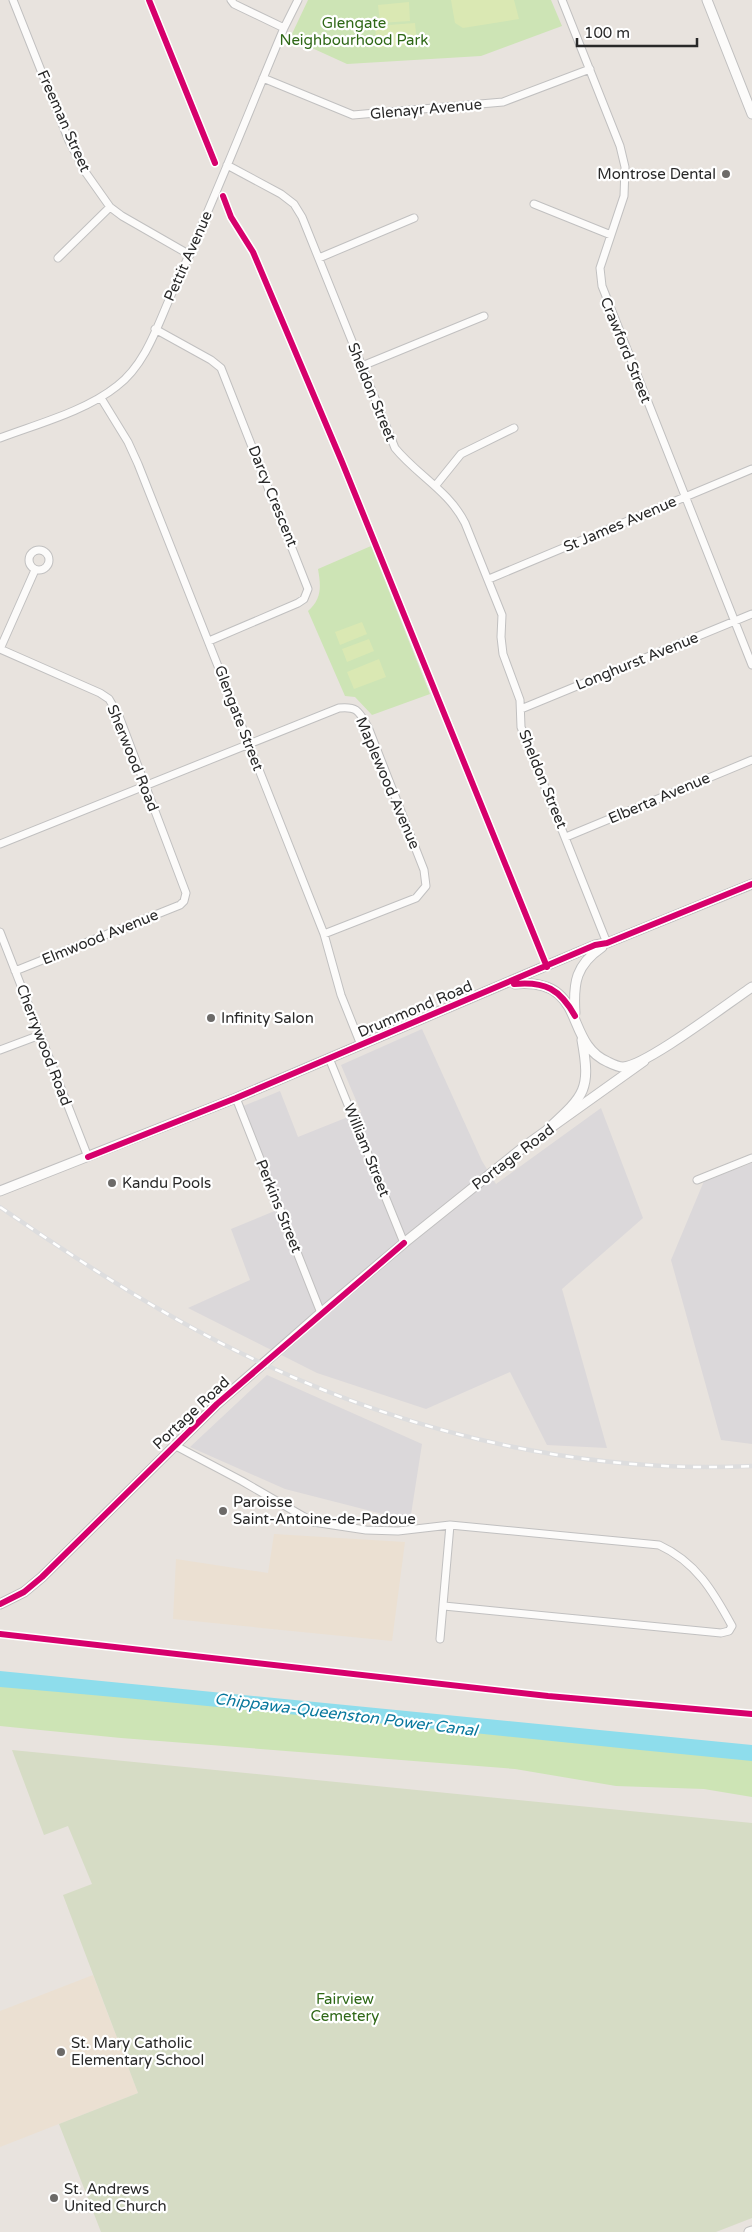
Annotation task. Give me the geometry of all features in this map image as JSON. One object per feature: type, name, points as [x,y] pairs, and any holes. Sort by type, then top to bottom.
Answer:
[{"type":"main road","points":[[707,0],[752,114]]},
{"type":"main road","name":"Drummond Road","points":[[0,1191],[236,1098],[595,945],[607,943],[752,884]]},
{"type":"main road","points":[[575,1016],[574,993],[578,973],[588,956],[607,943]]},
{"type":"main road","points":[[507,984],[539,983],[549,988],[567,1002],[575,1016],[582,1037],[587,1066],[586,1082],[582,1094],[548,1129]]},
{"type":"main road","name":"Portage Road","points":[[2,1601],[24,1592],[42,1577],[217,1404],[404,1243],[548,1129],[645,1060],[752,988]]},
{"type":"main road","points":[[582,1037],[602,1059],[612,1064],[623,1067],[645,1060]]},
{"type":"street","name":"Freeman Street","points":[[13,0],[69,140],[86,173],[110,207],[190,255]]},
{"type":"street","points":[[231,0],[234,4],[284,28]]},
{"type":"street","name":"Pettit Avenue","points":[[0,438],[100,398],[118,386],[131,373],[145,353],[190,255],[284,28],[298,0]]},
{"type":"street","name":"Crawford Street","points":[[562,0],[620,146],[625,167],[624,196],[600,268],[602,286],[752,665]]},
{"type":"street","name":"Glenayr Avenue","points":[[263,78],[353,115],[503,102],[590,69]]},
{"type":"street","name":"Sheldon Street","points":[[227,166],[281,194],[294,204],[302,217],[319,258],[395,448],[404,460],[436,485],[459,511],[502,615],[501,637],[503,654],[516,688],[521,709],[521,727],[607,943]]},
{"type":"street","points":[[534,204],[611,235]]},
{"type":"street","points":[[58,258],[110,207]]},
{"type":"street","points":[[319,258],[414,218]]},
{"type":"street","points":[[362,366],[484,316]]},
{"type":"street","name":"Darcy Crescent","points":[[155,329],[211,360],[221,368],[306,578],[308,589],[304,599],[298,604],[209,640]]},
{"type":"street","name":"Glengate Street","points":[[100,398],[119,427],[138,464],[324,934],[341,995],[362,1045]]},
{"type":"street","points":[[436,485],[461,454],[514,428]]},
{"type":"street","name":"St James Avenue","points":[[488,579],[752,469]]},
{"type":"street","points":[[0,649],[35,570]]},
{"type":"street","name":"Longhurst Avenue","points":[[521,709],[752,614]]},
{"type":"street","name":"Sherwood Road","points":[[0,649],[100,693],[109,699],[119,716],[186,892],[184,901]]},
{"type":"street","name":"Maplewood Avenue","points":[[0,844],[339,708],[350,707],[357,709],[368,727],[424,870],[426,886],[416,898],[324,934]]},
{"type":"street","name":"Elberta Avenue","points":[[566,837],[752,760]]},
{"type":"street","name":"Elmwood Avenue","points":[[15,971],[180,905],[184,901]]},
{"type":"street","name":"Cherrywood Road","points":[[0,932],[88,1157]]},
{"type":"street","points":[[0,1050],[40,1035]]},
{"type":"street","name":"William Street","points":[[329,1058],[404,1243]]},
{"type":"street","name":"Perkins Street","points":[[236,1098],[322,1313]]},
{"type":"street","points":[[697,1180],[752,1158]]},
{"type":"street","points":[[174,1445],[313,1522],[366,1530],[398,1531],[450,1525],[658,1545],[677,1553],[699,1574],[720,1604],[732,1626],[729,1631],[721,1633],[444,1606]]},
{"type":"street","points":[[440,1639],[450,1525]]},
{"type":"shaded area","points":[[422,1029],[482,1161],[496,1184],[601,1108],[643,1218],[562,1289],[607,1448],[547,1445],[510,1372],[426,1409],[317,1373],[188,1308],[250,1280],[231,1229],[277,1210],[236,1109],[280,1091],[298,1137],[361,1112],[341,1065]]},
{"type":"shaded area","points":[[752,1163],[752,1444],[721,1440],[671,1260],[704,1181]]},
{"type":"shaded area","points":[[267,1375],[422,1444],[410,1521],[285,1489],[190,1447]]},
{"type":"shaded area","points":[[274,1534],[405,1542],[392,1641],[173,1619],[176,1559],[268,1573]]},
{"type":"shaded area","name":"St. Mary Catholic Elementary School","points":[[93,1975],[138,2093],[0,2147],[0,2011]]},
{"type":"green space","name":"Glengate Neighbourhood Park","points":[[308,0],[551,0],[562,26],[481,56],[347,64],[290,38]]},
{"type":"green space","points":[[451,0],[514,0],[519,19],[463,28],[455,23]]},
{"type":"green space","points":[[409,2],[410,21],[380,23],[378,5]]},
{"type":"green space","points":[[415,23],[417,44],[377,48],[375,26]]},
{"type":"green space","points":[[371,546],[430,694],[372,715],[355,697],[345,696],[308,611],[318,597],[320,581],[318,569]]},
{"type":"green space","points":[[362,622],[367,634],[340,645],[335,632]]},
{"type":"green space","points":[[369,639],[374,651],[347,662],[342,649]]},
{"type":"green space","points":[[379,659],[386,677],[354,689],[347,672]]},
{"type":"green space","points":[[0,1682],[752,1758],[752,1797],[704,1789],[616,1786],[515,1769],[121,1738],[0,1726]]},
{"type":"green space","name":"Fairview Cemetery","points":[[12,1750],[752,1823],[752,2218],[716,2232],[101,2232],[59,2124],[138,2093],[63,1895],[92,1884],[68,1826],[44,1835]]},
{"type":"water","name":"Chippawa-Queenston Power Canal","points":[[0,1671],[752,1745],[752,1761],[0,1687]]},
{"type":"railway","points":[[0,1207],[130,1292],[197,1330],[266,1365],[323,1390],[382,1411],[442,1430],[503,1445],[564,1456],[689,1467],[752,1466]]},
{"type":"cycle path","points":[[149,0],[215,163]]},
{"type":"cycle path","points":[[223,196],[231,217],[253,252],[342,462],[547,967]]},
{"type":"cycle path","points":[[88,1157],[236,1098],[595,945],[607,943],[752,884]]},
{"type":"cycle path","points":[[514,984],[534,984],[550,989],[564,999],[575,1016]]},
{"type":"cycle path","points":[[0,1604],[24,1592],[42,1577],[217,1404],[404,1243]]},
{"type":"cycle path","points":[[0,1634],[548,1696],[752,1714]]},
{"type":"place","name":"Montrose Dental","points":[[726,174]]},
{"type":"place","name":"Infinity Salon","points":[[211,1018]]},
{"type":"place","name":"Kandu Pools","points":[[112,1183]]},
{"type":"place","name":"Paroisse Saint-Antoine-de-Padoue","points":[[223,1511]]},
{"type":"place","name":"St. Mary Catholic Elementary School","points":[[61,2052]]},
{"type":"place","name":"St. Andrews United Church","points":[[54,2198]]}]
